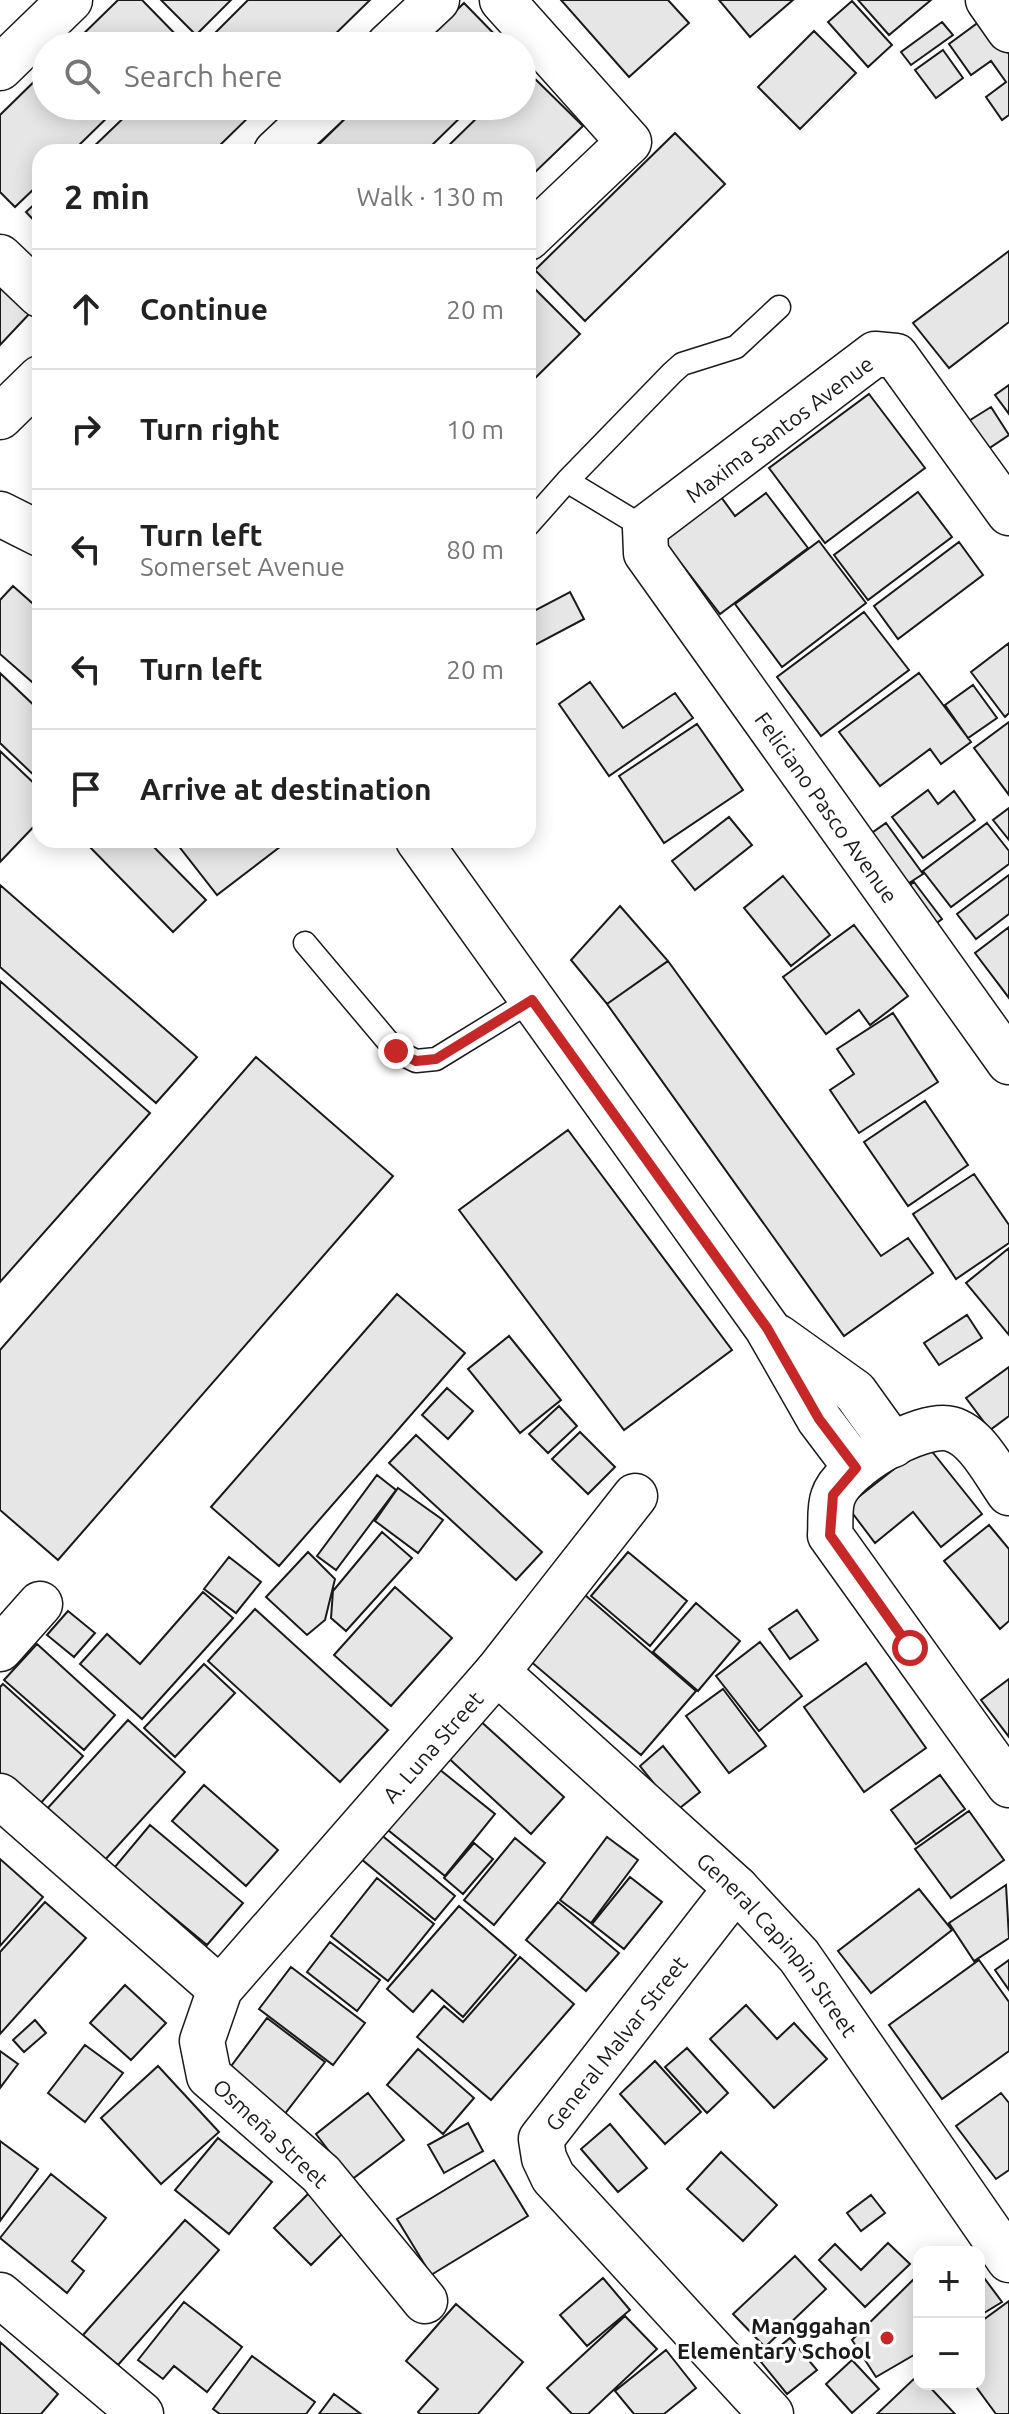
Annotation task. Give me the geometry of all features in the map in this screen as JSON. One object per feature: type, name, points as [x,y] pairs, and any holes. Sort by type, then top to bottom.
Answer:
[{"type":"street","points":[[37,32],[70,0]]},
{"type":"street","points":[[403,32],[437,0]]},
{"type":"street","points":[[502,0],[531,32]]},
{"type":"street","points":[[988,0],[1009,30]]},
{"type":"street","points":[[0,68],[32,37]]},
{"type":"street","points":[[536,38],[629,142],[536,230]]},
{"type":"street","points":[[285,144],[310,120]]},
{"type":"street","points":[[0,257],[32,287]]},
{"type":"street","name":"Maxima Santos Avenue","points":[[645,540],[875,354],[896,356],[1009,513]]},
{"type":"street","points":[[0,417],[32,386]]},
{"type":"street","points":[[0,514],[32,530]]},
{"type":"street","name":"Feliciano Pasco Avenue","points":[[645,540],[1009,1062]]},
{"type":"street","points":[[424,848],[767,1328],[819,1419],[856,1468]]},
{"type":"street","points":[[767,1328],[855,1392],[893,1445]]},
{"type":"street","points":[[1009,1493],[972,1442],[953,1430],[931,1427],[893,1445],[856,1468],[833,1495],[830,1535],[1009,1785]]},
{"type":"street","name":"A. Luna Street","points":[[220,1989],[497,1672],[635,1496]]},
{"type":"street","points":[[0,1649],[40,1604]]},
{"type":"street","name":"General Capinpin Street","points":[[497,1672],[736,1888],[799,1956],[1009,2260]]},
{"type":"street","points":[[0,1796],[220,1989]]},
{"type":"street","name":"General Malvar Street","points":[[736,1888],[541,2139],[544,2158],[553,2177],[771,2414]]},
{"type":"street","name":"Osmeña Street","points":[[220,1989],[202,2041],[209,2076],[321,2174],[425,2301]]},
{"type":"street","points":[[0,2295],[141,2414]]},
{"type":"lane","points":[[536,516],[682,364],[736,347],[779,307]]},
{"type":"lane","points":[[567,481],[645,540]]},
{"type":"lane","points":[[305,943],[396,1051],[416,1061],[436,1059],[532,1000]]},
{"type":"building","points":[[118,0],[142,0],[173,32],[85,32]]},
{"type":"building","points":[[161,0],[231,0],[199,32],[193,32]]},
{"type":"building","points":[[248,0],[370,0],[337,32],[216,32]]},
{"type":"building","points":[[561,0],[668,0],[689,23],[629,77]]},
{"type":"building","points":[[719,0],[793,0],[750,37]]},
{"type":"building","points":[[858,0],[931,0],[889,35]]},
{"type":"building","points":[[852,1],[892,45],[868,67],[828,22]]},
{"type":"building","points":[[464,3],[492,32],[434,32]]},
{"type":"building","points":[[983,19],[1009,54],[1009,115],[1002,120],[986,97],[1006,82],[991,61],[971,75],[949,44]]},
{"type":"building","points":[[942,22],[953,35],[911,65],[901,52]]},
{"type":"building","points":[[814,31],[856,73],[800,129],[758,87]]},
{"type":"building","points":[[943,50],[963,78],[936,98],[915,70]]},
{"type":"building","points":[[536,80],[583,126],[536,171],[536,144],[450,144],[475,120],[536,120]]},
{"type":"building","points":[[32,84],[32,120],[105,120],[80,144],[32,144],[32,191],[15,207],[0,192],[0,115]]},
{"type":"building","points":[[121,120],[246,120],[221,144],[96,144]]},
{"type":"building","points":[[344,120],[458,120],[433,144],[319,144]]},
{"type":"building","points":[[675,133],[725,184],[585,321],[536,269]]},
{"type":"building","points":[[1009,251],[1009,322],[949,368],[913,323]]},
{"type":"building","points":[[0,281],[32,311],[0,345]]},
{"type":"building","points":[[536,290],[580,334],[536,377]]},
{"type":"building","points":[[1009,385],[1009,414],[995,395]]},
{"type":"building","points":[[869,394],[925,468],[825,543],[769,468]]},
{"type":"building","points":[[991,407],[1009,435],[985,451],[967,422]]},
{"type":"building","points":[[918,492],[952,537],[868,600],[834,555]]},
{"type":"building","points":[[766,493],[808,548],[720,614],[664,541],[721,497],[735,516]]},
{"type":"building","points":[[819,541],[866,603],[782,667],[735,604]]},
{"type":"building","points":[[959,542],[983,575],[898,639],[874,606]]},
{"type":"building","points":[[13,586],[32,603],[32,682],[0,654],[0,600]]},
{"type":"building","points":[[570,592],[584,619],[536,644],[536,610]]},
{"type":"building","points":[[864,612],[909,670],[821,736],[777,677]]},
{"type":"building","points":[[1009,643],[1009,713],[1005,717],[971,672]]},
{"type":"building","points":[[0,673],[32,703],[32,773],[0,743]]},
{"type":"building","points":[[919,673],[971,742],[941,764],[930,749],[880,786],[839,732]]},
{"type":"building","points":[[590,682],[623,728],[675,693],[693,718],[609,776],[559,704]]},
{"type":"building","points":[[973,685],[997,718],[968,738],[945,705]]},
{"type":"building","points":[[1009,722],[1009,795],[974,748]]},
{"type":"building","points":[[697,724],[743,790],[664,843],[619,776]]},
{"type":"building","points":[[0,751],[32,781],[32,828],[0,862]]},
{"type":"building","points":[[928,790],[938,804],[954,791],[975,820],[923,858],[892,817]]},
{"type":"building","points":[[1009,808],[1009,840],[993,820]]},
{"type":"building","points":[[729,817],[752,845],[695,890],[672,861]]},
{"type":"building","points":[[886,823],[923,874],[892,894],[856,844]]},
{"type":"building","points":[[987,823],[1009,851],[1009,864],[951,907],[923,871]]},
{"type":"building","points":[[91,848],[155,848],[206,900],[173,932]]},
{"type":"building","points":[[180,848],[279,848],[217,895]]},
{"type":"building","points":[[1009,875],[1009,914],[976,939],[957,914]]},
{"type":"building","points":[[783,876],[830,935],[791,966],[744,908]]},
{"type":"building","points":[[914,882],[942,919],[922,934],[894,897]]},
{"type":"building","points":[[0,885],[197,1057],[156,1103],[0,967]]},
{"type":"building","points":[[620,906],[668,961],[607,1004],[571,960]]},
{"type":"building","points":[[854,925],[908,996],[870,1025],[859,1010],[826,1034],[783,977]]},
{"type":"building","points":[[1009,927],[1009,998],[975,953]]},
{"type":"building","points":[[668,961],[881,1256],[908,1238],[933,1273],[844,1336],[607,1004]]},
{"type":"building","points":[[0,981],[150,1113],[0,1282]]},
{"type":"building","points":[[893,1013],[938,1082],[859,1133],[830,1090],[854,1074],[837,1049]]},
{"type":"building","points":[[256,1057],[393,1176],[58,1560],[0,1510],[0,1350]]},
{"type":"building","points":[[925,1101],[968,1165],[908,1206],[864,1142]]},
{"type":"building","points":[[568,1130],[732,1350],[624,1430],[459,1210]]},
{"type":"building","points":[[974,1174],[1009,1225],[1009,1243],[956,1279],[913,1214]]},
{"type":"building","points":[[1009,1248],[1009,1335],[966,1283]]},
{"type":"building","points":[[397,1294],[465,1353],[279,1566],[211,1507]]},
{"type":"building","points":[[967,1315],[982,1338],[939,1365],[924,1343]]},
{"type":"building","points":[[509,1336],[561,1400],[520,1433],[468,1369]]},
{"type":"building","points":[[1009,1367],[1009,1416],[990,1430],[966,1398]]},
{"type":"building","points":[[447,1388],[473,1411],[448,1439],[422,1415]]},
{"type":"building","points":[[559,1406],[577,1426],[548,1453],[529,1434]]},
{"type":"building","points":[[580,1432],[615,1467],[588,1494],[552,1459]]},
{"type":"building","points":[[416,1435],[542,1552],[516,1580],[389,1463]]},
{"type":"building","points":[[926,1444],[982,1514],[941,1547],[913,1512],[875,1543],[847,1506]]},
{"type":"building","points":[[377,1475],[396,1490],[336,1570],[317,1556]]},
{"type":"building","points":[[398,1488],[443,1520],[418,1553],[375,1521]]},
{"type":"building","points":[[989,1525],[1009,1549],[1009,1621],[1000,1629],[944,1561]]},
{"type":"building","points":[[382,1532],[412,1558],[346,1631],[331,1618],[333,1591]]},
{"type":"building","points":[[308,1552],[335,1579],[325,1620],[307,1635],[266,1597]]},
{"type":"building","points":[[628,1552],[687,1601],[650,1646],[591,1596]]},
{"type":"building","points":[[229,1557],[261,1582],[236,1613],[204,1589]]},
{"type":"building","points":[[395,1587],[452,1638],[391,1706],[334,1655]]},
{"type":"building","points":[[203,1592],[233,1618],[142,1719],[80,1664],[107,1634],[140,1664]]},
{"type":"building","points":[[585,1595],[696,1691],[641,1755],[529,1660]]},
{"type":"building","points":[[696,1603],[740,1641],[698,1691],[653,1652]]},
{"type":"building","points":[[255,1609],[388,1730],[340,1782],[208,1661]]},
{"type":"building","points":[[797,1610],[818,1640],[790,1659],[769,1629]]},
{"type":"building","points":[[68,1611],[95,1633],[74,1657],[47,1635]]},
{"type":"building","points":[[760,1642],[802,1696],[759,1731],[716,1676]]},
{"type":"building","points":[[37,1644],[115,1715],[84,1750],[4,1680]]},
{"type":"building","points":[[866,1663],[926,1748],[864,1792],[804,1707]]},
{"type":"building","points":[[204,1664],[235,1693],[175,1757],[144,1728]]},
{"type":"building","points":[[1009,1679],[1009,1737],[981,1700]]},
{"type":"building","points":[[3,1684],[83,1756],[30,1815],[0,1789],[0,1687]]},
{"type":"building","points":[[723,1689],[766,1746],[729,1773],[686,1716]]},
{"type":"building","points":[[477,1718],[564,1797],[531,1834],[444,1754]]},
{"type":"building","points":[[128,1720],[185,1772],[103,1862],[46,1810]]},
{"type":"building","points":[[663,1746],[700,1792],[676,1811],[640,1766]]},
{"type":"building","points":[[434,1765],[495,1814],[445,1876],[383,1826]]},
{"type":"building","points":[[940,1775],[965,1809],[916,1844],[891,1810]]},
{"type":"building","points":[[204,1785],[278,1850],[246,1886],[172,1821]]},
{"type":"building","points":[[969,1811],[1004,1860],[951,1898],[915,1849]]},
{"type":"building","points":[[150,1825],[243,1903],[207,1945],[114,1868]]},
{"type":"building","points":[[379,1833],[455,1896],[435,1920],[360,1858]]},
{"type":"building","points":[[607,1837],[638,1860],[591,1923],[560,1900]]},
{"type":"building","points":[[515,1838],[545,1863],[494,1925],[464,1900]]},
{"type":"building","points":[[474,1843],[493,1859],[463,1894],[444,1878]]},
{"type":"building","points":[[0,1859],[43,1897],[0,1946]]},
{"type":"building","points":[[630,1877],[662,1902],[624,1949],[592,1924]]},
{"type":"building","points":[[377,1878],[434,1924],[388,1981],[331,1936]]},
{"type":"building","points":[[1006,1885],[1009,1938],[974,1961],[949,1923]]},
{"type":"building","points":[[919,1889],[952,1930],[871,1993],[838,1951]]},
{"type":"building","points":[[45,1902],[86,1938],[0,2034],[0,1952]]},
{"type":"building","points":[[558,1902],[619,1953],[586,1991],[526,1940]]},
{"type":"building","points":[[459,1906],[516,1955],[463,2017],[432,1990],[413,2012],[387,1989]]},
{"type":"building","points":[[330,1942],[380,1980],[357,2011],[307,1972]]},
{"type":"building","points":[[520,1957],[574,2004],[491,2100],[417,2037],[444,2006],[463,2022]]},
{"type":"building","points":[[979,1960],[1009,2002],[1009,2051],[942,2099],[889,2025]]},
{"type":"building","points":[[1009,1960],[1009,1990],[995,1970]]},
{"type":"building","points":[[291,1967],[365,2023],[333,2065],[259,2009]]},
{"type":"building","points":[[125,1985],[166,2023],[131,2060],[90,2023]]},
{"type":"building","points":[[746,2005],[777,2039],[794,2023],[827,2059],[774,2108],[710,2039]]},
{"type":"building","points":[[267,2018],[325,2062],[280,2120],[223,2077]]},
{"type":"building","points":[[35,2020],[46,2033],[24,2052],[13,2040]]},
{"type":"building","points":[[85,2045],[123,2073],[85,2122],[48,2093]]},
{"type":"building","points":[[687,2048],[728,2093],[707,2113],[665,2067]]},
{"type":"building","points":[[418,2049],[474,2098],[443,2134],[387,2085]]},
{"type":"building","points":[[0,2051],[18,2064],[0,2088]]},
{"type":"building","points":[[655,2061],[701,2112],[665,2144],[620,2094]]},
{"type":"building","points":[[158,2066],[219,2132],[161,2184],[101,2118]]},
{"type":"building","points":[[368,2093],[404,2140],[351,2180],[316,2134]]},
{"type":"building","points":[[1001,2093],[1009,2103],[1009,2170],[996,2179],[956,2126]]},
{"type":"building","points":[[468,2123],[483,2151],[444,2173],[428,2145]]},
{"type":"building","points":[[610,2124],[647,2168],[618,2192],[581,2149]]},
{"type":"building","points":[[218,2138],[272,2182],[229,2234],[175,2190]]},
{"type":"building","points":[[0,2141],[38,2169],[0,2221]]},
{"type":"building","points":[[721,2152],[777,2205],[743,2241],[687,2189]]},
{"type":"building","points":[[494,2160],[528,2216],[431,2275],[397,2219]]},
{"type":"building","points":[[51,2174],[106,2218],[72,2261],[84,2271],[67,2293],[0,2238]]},
{"type":"building","points":[[313,2189],[350,2226],[311,2265],[274,2228]]},
{"type":"building","points":[[871,2195],[885,2213],[861,2231],[847,2213]]},
{"type":"building","points":[[185,2220],[219,2250],[118,2365],[83,2335]]},
{"type":"building","points":[[888,2243],[910,2264],[865,2307],[819,2260],[835,2244],[861,2270]]},
{"type":"building","points":[[795,2256],[826,2289],[765,2347],[733,2314]]},
{"type":"building","points":[[603,2278],[630,2310],[587,2346],[560,2315]]},
{"type":"building","points":[[985,2279],[1002,2302],[985,2312]]},
{"type":"building","points":[[913,2280],[913,2355],[876,2377],[852,2340]]},
{"type":"building","points":[[1009,2301],[1009,2414],[996,2414],[978,2390],[985,2390],[985,2319]]},
{"type":"building","points":[[184,2302],[242,2347],[207,2392],[174,2366],[163,2379],[138,2360]]},
{"type":"building","points":[[456,2304],[523,2362],[478,2414],[420,2414],[418,2412],[438,2389],[406,2361]]},
{"type":"building","points":[[625,2316],[657,2349],[588,2414],[572,2414],[547,2388]]},
{"type":"building","points":[[790,2338],[817,2370],[787,2394],[761,2362]]},
{"type":"building","points":[[0,2342],[58,2394],[41,2414],[0,2414]]},
{"type":"building","points":[[666,2350],[696,2388],[664,2414],[634,2414],[615,2391]]},
{"type":"building","points":[[252,2356],[315,2402],[306,2414],[220,2414],[213,2409]]},
{"type":"building","points":[[852,2360],[879,2389],[852,2413],[826,2384]]},
{"type":"building","points":[[913,2380],[913,2390],[933,2390],[955,2414],[877,2414]]},
{"type":"building","points":[[334,2394],[361,2414],[319,2414]]},
{"type":"place","name":"Manggahan Elementary School","points":[[887,2338]]},
{"type":"route","points":[[396,1051],[416,1061],[436,1059],[532,1000],[767,1328],[819,1419],[856,1468],[833,1495],[830,1535],[910,1648]]}]
